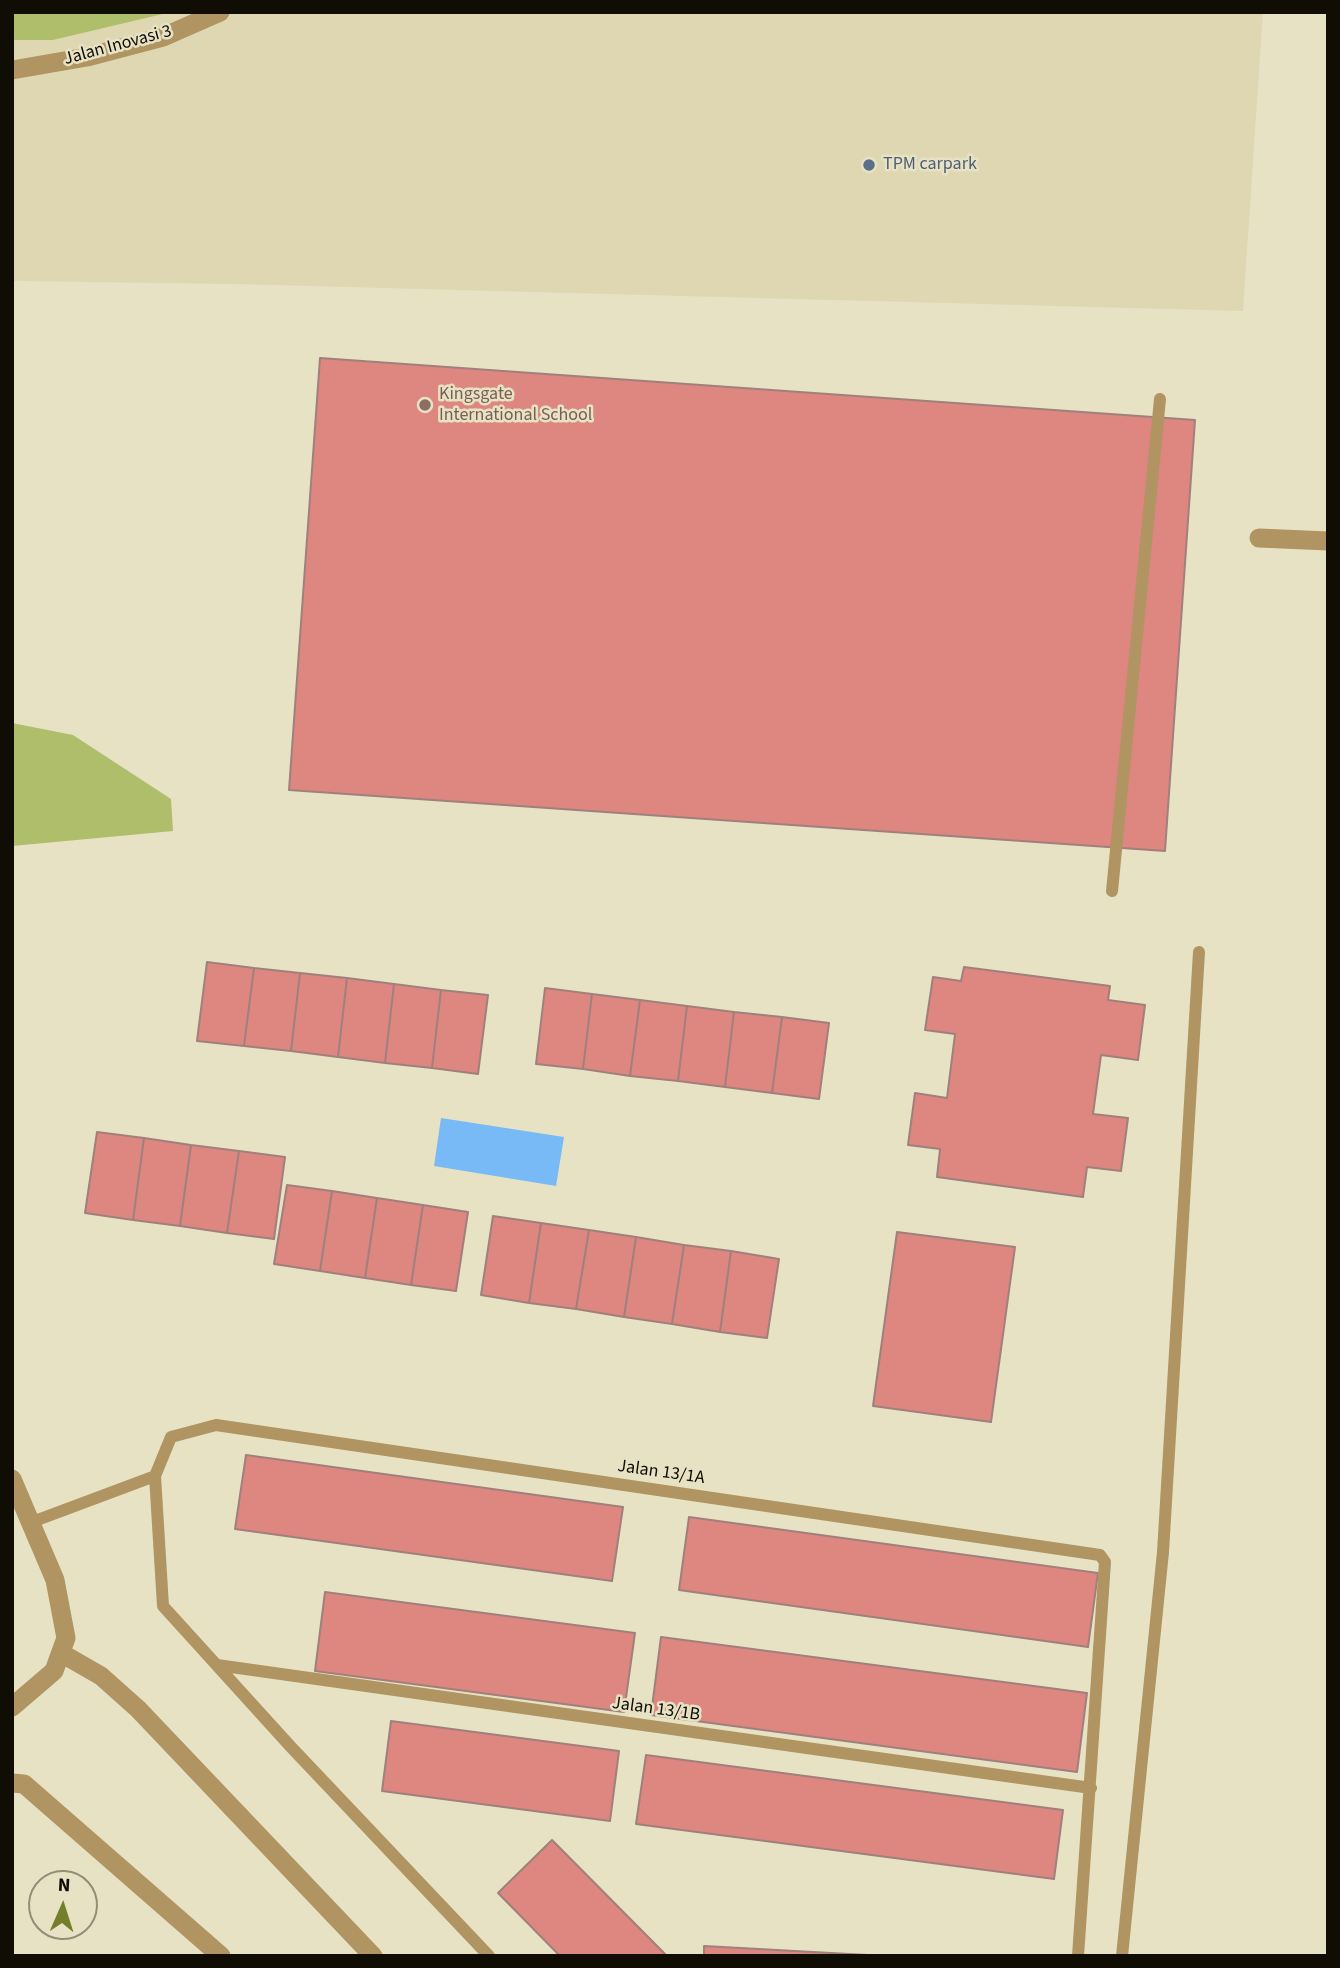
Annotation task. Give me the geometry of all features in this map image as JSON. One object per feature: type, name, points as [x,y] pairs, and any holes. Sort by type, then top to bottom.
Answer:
[{"type":"street","name":"Jalan Inovasi 3","points":[[12,70],[87,57],[163,37],[220,12]]},
{"type":"street","points":[[1259,538],[1328,541]]},
{"type":"street","points":[[12,1479],[55,1580],[66,1638],[54,1671],[12,1707]]},
{"type":"street","points":[[61,1653],[101,1676],[138,1709],[373,1956]]},
{"type":"street","points":[[12,1783],[24,1784],[221,1956]]},
{"type":"lane","points":[[1112,891],[1160,399]]},
{"type":"lane","points":[[1122,1956],[1164,1552],[1199,951]]},
{"type":"lane","name":"Jalan 13/1A","points":[[155,1476],[171,1437],[216,1424],[1100,1555],[1105,1562],[1091,1788]]},
{"type":"lane","points":[[32,1522],[155,1476],[163,1606],[290,1747],[489,1956]]},
{"type":"lane","name":"Jalan 13/1B","points":[[217,1665],[1091,1788]]},
{"type":"lane","points":[[1078,1956],[1091,1788]]},
{"type":"shaded area","points":[[12,12],[1263,12],[1243,311],[233,284],[12,281]]},
{"type":"green space","points":[[12,12],[171,12],[53,40],[12,40]]},
{"type":"green space","points":[[12,723],[73,735],[171,799],[173,831],[12,846]]},
{"type":"water","points":[[441,1118],[564,1137],[556,1186],[434,1166]]},
{"type":"building","points":[[320,358],[1195,420],[1165,851],[289,790]]},
{"type":"building","points":[[207,962],[254,968],[244,1046],[197,1041]]},
{"type":"building","points":[[964,967],[1110,986],[1108,1000],[1145,1005],[1138,1060],[1101,1055],[1093,1114],[1128,1118],[1121,1171],[1087,1167],[1083,1197],[937,1177],[940,1149],[908,1145],[915,1093],[947,1098],[955,1034],[925,1030],[933,977],[961,981]]},
{"type":"building","points":[[254,968],[300,973],[291,1051],[244,1046]]},
{"type":"building","points":[[300,973],[347,978],[338,1057],[291,1051]]},
{"type":"building","points":[[347,978],[394,984],[385,1063],[338,1057]]},
{"type":"building","points":[[394,984],[441,990],[432,1068],[385,1063]]},
{"type":"building","points":[[545,988],[592,994],[583,1069],[536,1064]]},
{"type":"building","points":[[441,990],[488,995],[478,1074],[432,1068]]},
{"type":"building","points":[[592,994],[640,1000],[630,1076],[583,1069]]},
{"type":"building","points":[[640,1000],[687,1006],[678,1081],[630,1076]]},
{"type":"building","points":[[687,1006],[734,1012],[725,1087],[678,1081]]},
{"type":"building","points":[[734,1012],[782,1017],[772,1093],[725,1087]]},
{"type":"building","points":[[782,1017],[829,1023],[819,1099],[772,1093]]},
{"type":"building","points":[[97,1132],[144,1138],[133,1220],[85,1213]]},
{"type":"building","points":[[144,1138],[191,1145],[180,1226],[133,1220]]},
{"type":"building","points":[[191,1145],[239,1151],[227,1233],[180,1226]]},
{"type":"building","points":[[239,1151],[285,1157],[274,1239],[227,1233]]},
{"type":"building","points":[[287,1185],[332,1191],[320,1271],[274,1264]]},
{"type":"building","points":[[332,1191],[377,1198],[365,1278],[320,1271]]},
{"type":"building","points":[[377,1198],[423,1205],[411,1285],[365,1278]]},
{"type":"building","points":[[423,1205],[468,1212],[456,1291],[411,1285]]},
{"type":"building","points":[[493,1216],[541,1223],[529,1303],[481,1295]]},
{"type":"building","points":[[541,1223],[589,1230],[576,1309],[529,1303]]},
{"type":"building","points":[[589,1230],[636,1237],[624,1317],[576,1309]]},
{"type":"building","points":[[897,1232],[1015,1247],[991,1422],[873,1406]]},
{"type":"building","points":[[636,1237],[684,1245],[672,1324],[624,1317]]},
{"type":"building","points":[[684,1245],[731,1251],[720,1332],[672,1324]]},
{"type":"building","points":[[731,1251],[779,1259],[767,1338],[720,1332]]},
{"type":"building","points":[[246,1455],[623,1507],[612,1581],[235,1529]]},
{"type":"building","points":[[689,1517],[1098,1573],[1088,1647],[679,1590]]},
{"type":"building","points":[[325,1592],[635,1633],[624,1712],[315,1671]]},
{"type":"building","points":[[661,1637],[1087,1693],[1077,1772],[651,1715]]},
{"type":"building","points":[[391,1721],[619,1751],[610,1821],[382,1791]]},
{"type":"building","points":[[646,1755],[1063,1810],[1054,1879],[636,1824]]},
{"type":"building","points":[[552,1840],[667,1956],[560,1956],[498,1893]]},
{"type":"building","points":[[704,1946],[886,1956],[704,1956]]},
{"type":"place","name":"TPM carpark","points":[[869,165]]},
{"type":"place","name":"Kingsgate International School","points":[[425,405]]}]
